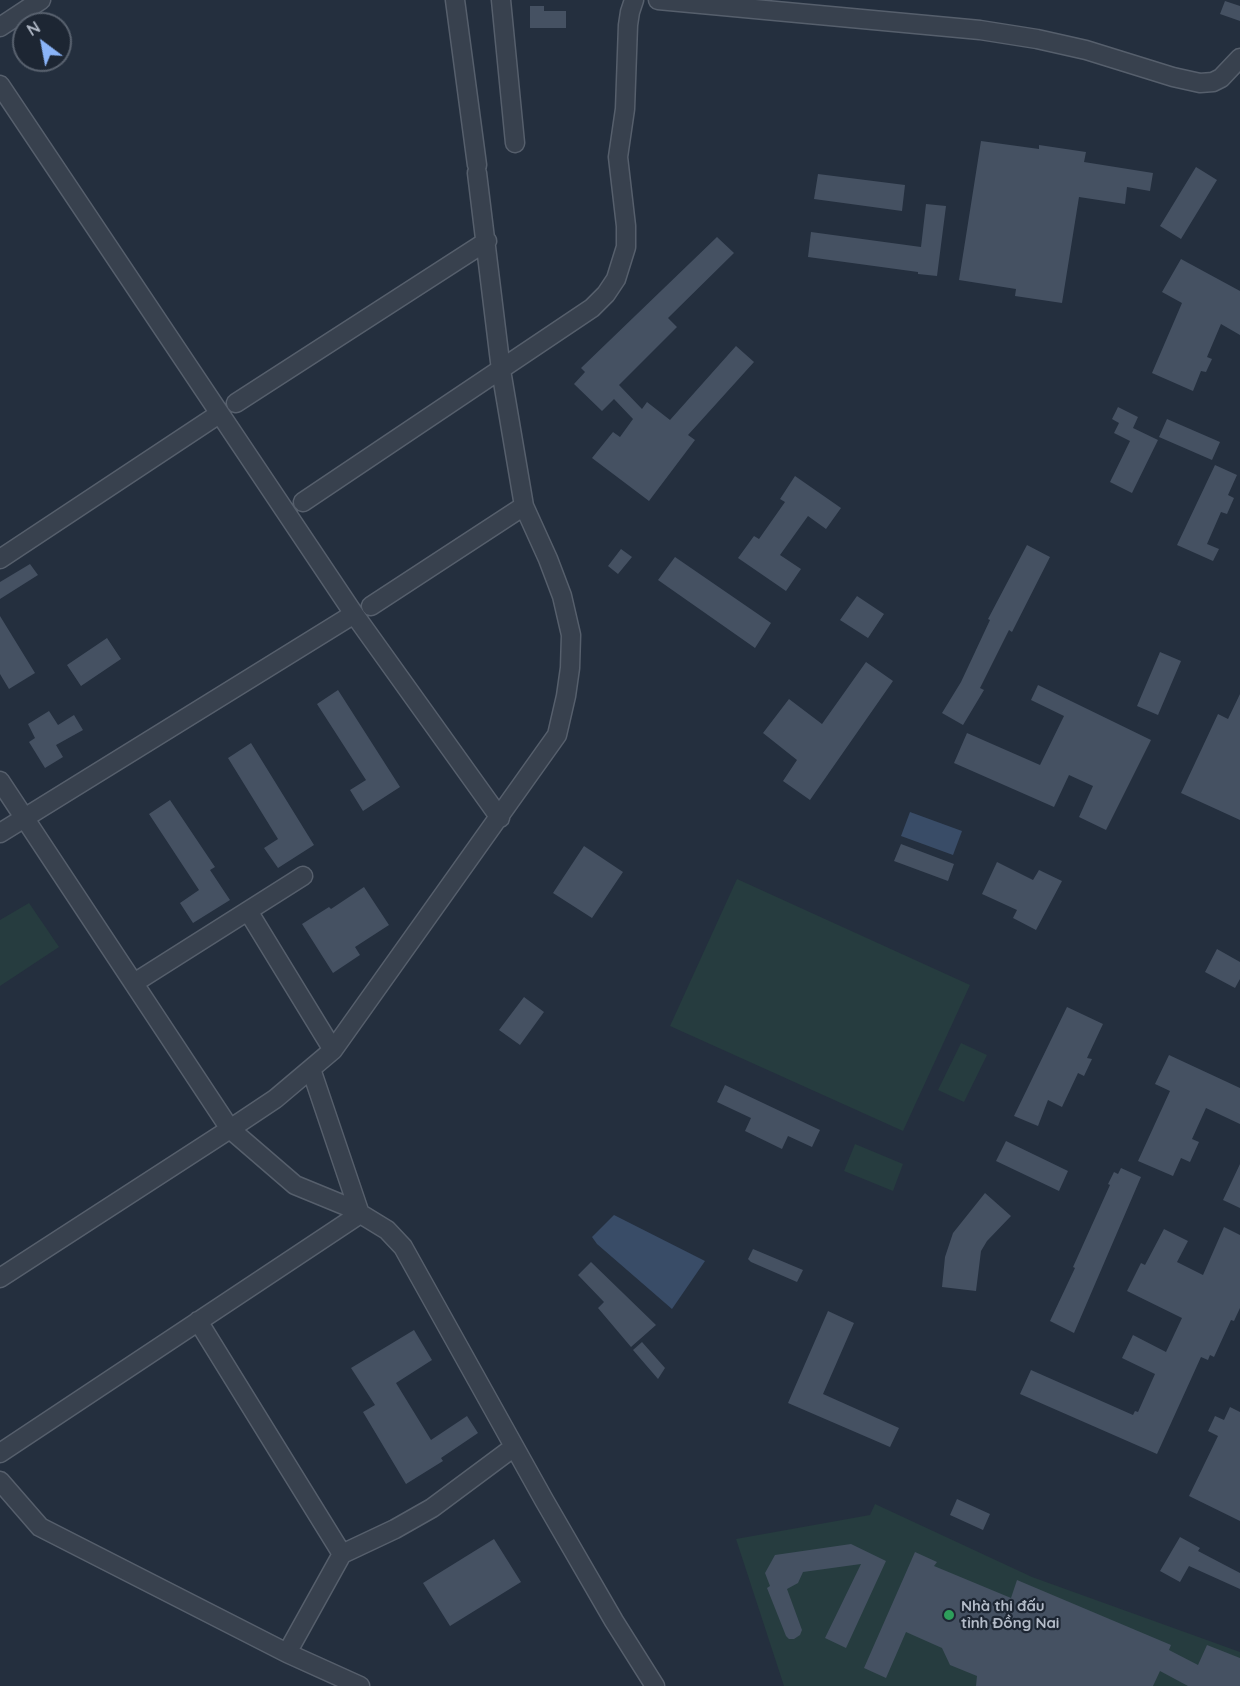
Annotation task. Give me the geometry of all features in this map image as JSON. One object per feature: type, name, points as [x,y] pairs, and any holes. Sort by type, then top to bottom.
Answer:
[{"type":"street","points":[[0,27],[40,0]]},
{"type":"street","points":[[0,1278],[275,1099],[333,1050],[557,735],[570,668],[571,634],[562,596],[545,551],[524,506],[501,370],[487,241],[455,0]]},
{"type":"street","points":[[501,0],[515,142]]},
{"type":"street","points":[[303,502],[592,308],[606,294],[616,279],[626,247],[626,226],[618,157],[625,109],[628,25],[634,0]]},
{"type":"street","points":[[658,0],[980,30],[1086,50],[1200,83],[1213,82],[1221,78],[1240,58]]},
{"type":"street","points":[[0,86],[354,614],[500,818]]},
{"type":"street","points":[[236,403],[487,241]]},
{"type":"street","points":[[0,559],[219,414]]},
{"type":"street","points":[[371,606],[524,506]]},
{"type":"street","points":[[0,833],[354,614]]},
{"type":"street","points":[[0,781],[230,1129],[296,1185],[360,1214],[387,1230],[403,1247],[514,1447],[614,1621],[655,1686]]},
{"type":"street","points":[[134,983],[303,876]]},
{"type":"street","points":[[248,911],[333,1050]]},
{"type":"street","points":[[311,1069],[360,1214]]},
{"type":"street","points":[[0,1453],[360,1214]]},
{"type":"street","points":[[198,1321],[342,1554]]},
{"type":"street","points":[[287,1653],[342,1554],[395,1529],[432,1508],[514,1447]]},
{"type":"street","points":[[0,1481],[40,1527],[287,1653],[360,1686]]},
{"type":"green space","points":[[737,879],[970,985],[903,1131],[670,1026]]},
{"type":"green space","points":[[29,903],[59,947],[0,986],[0,920]]},
{"type":"green space","points":[[961,1043],[987,1055],[964,1102],[938,1090]]},
{"type":"green space","points":[[855,1144],[903,1164],[893,1191],[844,1171]]},
{"type":"green space","name":"Nhà thi đấu tỉnh Đồng Nai","points":[[875,1504],[1032,1577],[1240,1652],[1240,1686],[784,1686],[736,1539],[870,1515]]},
{"type":"water","points":[[910,812],[962,831],[953,855],[901,836]]},
{"type":"water","points":[[614,1215],[705,1261],[672,1309],[597,1244],[592,1237]]},
{"type":"building","points":[[1225,1],[1240,6],[1240,21],[1220,14]]},
{"type":"building","points":[[530,6],[544,6],[544,11],[566,11],[566,28],[530,28]]},
{"type":"building","points":[[981,141],[1039,149],[1039,145],[1086,152],[1084,162],[1153,173],[1150,191],[1127,187],[1125,204],[1079,197],[1062,303],[1015,296],[1016,289],[959,280]]},
{"type":"building","points":[[1196,167],[1217,180],[1181,239],[1160,226]]},
{"type":"building","points":[[818,174],[905,185],[902,211],[814,199]]},
{"type":"building","points":[[926,204],[946,206],[937,276],[808,257],[811,232],[921,247]]},
{"type":"building","points":[[717,237],[734,253],[668,318],[677,327],[619,385],[642,409],[647,402],[670,420],[736,346],[754,362],[688,435],[695,440],[649,501],[592,458],[613,432],[620,437],[633,419],[614,399],[602,411],[574,384],[585,372],[581,368]]},
{"type":"building","points":[[1181,259],[1240,291],[1240,335],[1221,324],[1207,357],[1212,359],[1206,372],[1201,371],[1193,391],[1152,373],[1182,303],[1162,292]]},
{"type":"building","points":[[1118,407],[1138,417],[1133,428],[1158,440],[1132,493],[1110,482],[1130,441],[1114,433],[1119,423],[1112,419]]},
{"type":"building","points":[[1167,419],[1220,442],[1212,460],[1159,437]]},
{"type":"building","points":[[1215,465],[1237,475],[1228,495],[1234,498],[1227,514],[1221,512],[1207,544],[1219,549],[1213,561],[1177,545]]},
{"type":"building","points":[[795,476],[841,508],[826,529],[808,516],[780,555],[801,569],[786,591],[738,558],[754,536],[759,539],[785,502],[780,499]]},
{"type":"building","points":[[1027,545],[1050,557],[1012,632],[1009,630],[980,688],[984,690],[963,725],[942,713],[961,682],[990,620],[988,619]]},
{"type":"building","points":[[621,549],[632,557],[618,574],[608,566]]},
{"type":"building","points":[[675,557],[771,623],[755,648],[658,580]]},
{"type":"building","points":[[30,564],[38,575],[0,599],[0,582]]},
{"type":"building","points":[[857,596],[884,614],[868,638],[840,620]]},
{"type":"building","points":[[0,616],[35,673],[9,689],[0,674]]},
{"type":"building","points":[[107,638],[121,659],[81,686],[67,665]]},
{"type":"building","points":[[1160,652],[1181,661],[1158,715],[1137,706]]},
{"type":"building","points":[[866,662],[893,681],[810,800],[783,781],[797,760],[763,733],[789,699],[822,724]]},
{"type":"building","points":[[1038,685],[1151,740],[1106,830],[1079,817],[1093,786],[1069,775],[1054,807],[954,763],[967,733],[1040,765],[1064,716],[1031,700]]},
{"type":"building","points":[[338,690],[400,787],[363,811],[350,790],[366,780],[317,704]]},
{"type":"building","points":[[1240,694],[1240,820],[1181,793],[1218,714],[1228,719]]},
{"type":"building","points":[[49,711],[58,725],[74,715],[83,730],[56,745],[63,757],[45,768],[29,742],[35,738],[28,724]]},
{"type":"building","points":[[251,743],[314,845],[278,868],[264,848],[278,839],[228,758]]},
{"type":"building","points":[[170,800],[215,867],[210,870],[230,900],[193,923],[180,903],[199,890],[149,814]]},
{"type":"building","points":[[901,844],[954,864],[948,881],[894,861]]},
{"type":"building","points":[[584,846],[623,872],[592,918],[553,893]]},
{"type":"building","points":[[997,862],[1033,880],[1039,870],[1062,881],[1036,930],[1013,918],[1017,910],[982,894]]},
{"type":"building","points":[[364,887],[389,925],[355,947],[360,955],[333,973],[302,924],[329,907],[331,909]]},
{"type":"building","points":[[1217,949],[1240,962],[1240,979],[1235,988],[1205,972]]},
{"type":"building","points":[[524,997],[544,1012],[520,1045],[499,1030]]},
{"type":"building","points":[[1067,1007],[1103,1024],[1087,1058],[1092,1059],[1084,1076],[1078,1073],[1062,1107],[1048,1100],[1038,1126],[1014,1116]]},
{"type":"building","points":[[1169,1055],[1240,1088],[1240,1124],[1206,1108],[1192,1139],[1199,1142],[1190,1162],[1181,1158],[1173,1176],[1138,1161],[1170,1091],[1155,1084]]},
{"type":"building","points":[[725,1085],[820,1130],[812,1147],[788,1136],[782,1149],[745,1131],[751,1118],[717,1102]]},
{"type":"building","points":[[1006,1141],[1068,1171],[1059,1191],[996,1161]]},
{"type":"building","points":[[1240,1164],[1240,1208],[1223,1200]]},
{"type":"building","points":[[1121,1168],[1141,1177],[1074,1333],[1050,1321],[1075,1268],[1073,1267],[1110,1185],[1108,1184],[1114,1172],[1118,1174]]},
{"type":"building","points":[[985,1193],[1011,1216],[987,1241],[981,1251],[976,1291],[942,1287],[945,1257],[953,1233]]},
{"type":"building","points":[[1224,1227],[1240,1235],[1240,1308],[1234,1321],[1231,1320],[1214,1357],[1210,1355],[1208,1360],[1201,1357],[1157,1454],[1020,1394],[1031,1370],[1133,1415],[1135,1411],[1138,1412],[1155,1374],[1122,1358],[1133,1335],[1166,1352],[1182,1318],[1127,1291],[1141,1263],[1145,1265],[1164,1229],[1188,1241],[1177,1262],[1203,1275]]},
{"type":"building","points":[[753,1249],[803,1270],[797,1282],[751,1262],[748,1259]]},
{"type":"building","points":[[591,1262],[656,1325],[631,1347],[598,1308],[604,1302],[578,1275]]},
{"type":"building","points":[[828,1311],[854,1323],[823,1394],[899,1428],[890,1447],[788,1403]]},
{"type":"building","points":[[414,1330],[432,1360],[396,1383],[431,1440],[467,1416],[478,1433],[441,1458],[443,1461],[406,1484],[363,1412],[375,1405],[351,1368]]},
{"type":"building","points":[[642,1342],[665,1368],[658,1379],[633,1350]]},
{"type":"building","points":[[1230,1407],[1240,1412],[1240,1521],[1189,1496],[1218,1436],[1208,1431],[1215,1416],[1224,1420]]},
{"type":"building","points":[[957,1499],[990,1514],[983,1530],[950,1515]]},
{"type":"building","points":[[1180,1537],[1200,1548],[1198,1551],[1240,1573],[1240,1589],[1189,1566],[1180,1582],[1160,1571]]},
{"type":"building","points":[[494,1539],[521,1582],[450,1626],[423,1583]]},
{"type":"building","points":[[851,1544],[886,1561],[846,1648],[825,1638],[861,1564],[803,1572],[798,1583],[787,1589],[802,1630],[800,1635],[789,1639],[767,1588],[770,1586],[765,1573],[775,1555]]},
{"type":"building","points":[[915,1552],[937,1562],[934,1566],[1011,1598],[1017,1580],[1171,1645],[1169,1650],[1198,1665],[1207,1645],[1240,1658],[1240,1686],[1188,1686],[1160,1671],[1153,1686],[976,1686],[977,1676],[950,1665],[942,1648],[906,1632],[886,1678],[864,1668]]},
{"type":"place","name":"Nhà thi đấu tỉnh Đồng Nai","points":[[949,1615]]}]
